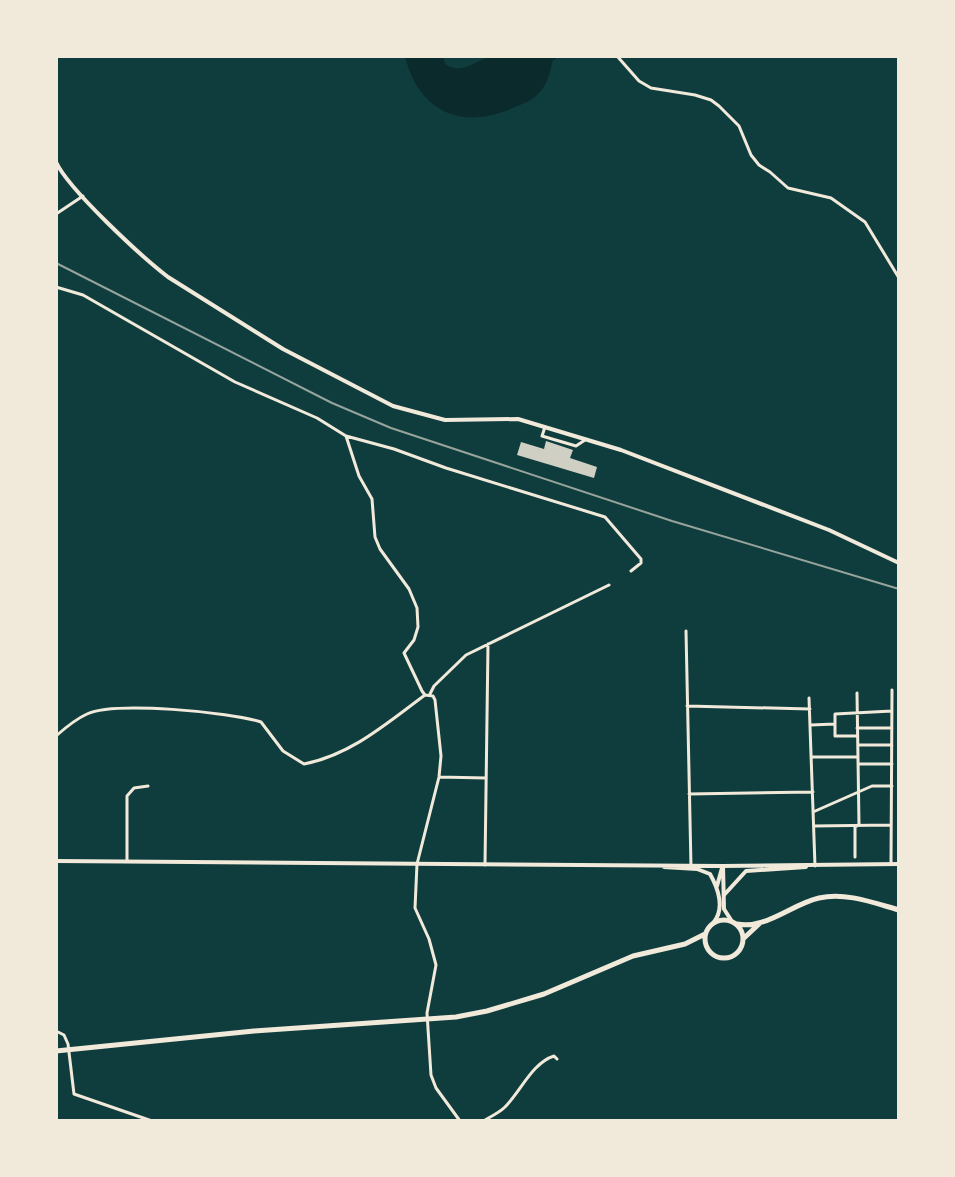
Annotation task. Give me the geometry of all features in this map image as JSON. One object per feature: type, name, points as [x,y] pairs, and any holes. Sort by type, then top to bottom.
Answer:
[{"type":"main road","points":[[56,1051],[254,1031],[456,1017],[544,994],[633,956],[685,944],[705,934],[714,922],[750,925],[806,901],[831,896],[899,910]]},
{"type":"main road","points":[[685,944],[726,958],[736,954],[751,929],[766,919]]},
{"type":"main road","points":[[734,922],[743,939]]},
{"type":"main road","points":[[705,934],[707,949]]},
{"type":"street","points":[[617,56],[630,73],[651,88],[695,95],[719,106],[739,126],[751,155],[759,165],[788,188],[831,198],[865,222],[899,278]]},
{"type":"street","points":[[56,162],[83,196],[168,277],[283,349],[393,406],[429,417],[455,420],[507,418],[587,439],[648,459],[829,530],[899,563]]},
{"type":"street","points":[[56,214],[83,196]]},
{"type":"street","points":[[56,287],[83,295],[235,382],[317,418],[346,436],[605,517],[641,559],[631,571]]},
{"type":"street","points":[[545,427],[542,436],[576,446],[587,439]]},
{"type":"street","points":[[346,436],[359,476],[372,499],[375,537],[409,589],[417,608],[418,627],[414,640],[404,653],[427,694],[435,700],[441,756],[439,777],[417,864],[415,908],[429,939],[436,965],[427,1013],[433,1083],[460,1121]]},
{"type":"street","points":[[56,736],[84,715],[97,711],[146,709],[232,715],[261,722],[283,751],[304,764],[333,756],[357,744],[427,694],[466,655],[609,585]]},
{"type":"street","points":[[686,631],[690,866]]},
{"type":"street","points":[[485,865],[488,644]]},
{"type":"street","points":[[891,864],[892,690]]},
{"type":"street","points":[[857,693],[859,825]]},
{"type":"street","points":[[809,698],[814,866]]},
{"type":"street","points":[[687,706],[810,709]]},
{"type":"street","points":[[857,736],[835,736],[835,714],[892,711]]},
{"type":"street","points":[[810,725],[835,724]]},
{"type":"street","points":[[857,728],[892,728]]},
{"type":"street","points":[[858,745],[892,745]]},
{"type":"street","points":[[811,757],[858,757]]},
{"type":"street","points":[[858,764],[892,764]]},
{"type":"street","points":[[439,777],[486,778]]},
{"type":"street","points":[[127,861],[127,796],[134,788],[148,786]]},
{"type":"street","points":[[813,812],[872,786],[892,786]]},
{"type":"street","points":[[689,794],[813,792]]},
{"type":"street","points":[[855,857],[855,827],[859,825]]},
{"type":"street","points":[[814,826],[891,825]]},
{"type":"street","points":[[56,861],[654,866],[899,864]]},
{"type":"street","points":[[690,866],[710,874],[720,912],[714,922]]},
{"type":"street","points":[[717,892],[719,871],[723,866]]},
{"type":"street","points":[[723,866],[724,909],[734,922]]},
{"type":"street","points":[[724,895],[746,871],[814,866]]},
{"type":"street","points":[[56,1031],[64,1035],[68,1044],[74,1094],[152,1121]]},
{"type":"street","points":[[483,1121],[505,1107],[523,1082],[548,1058],[554,1056],[557,1059]]},
{"type":"water","points":[[499,55],[556,56],[556,59],[553,60],[545,86],[533,98],[494,115],[476,117],[459,116],[431,103],[411,75],[405,56],[443,56],[445,64],[458,68]]},
{"type":"building","points":[[546,441],[573,450],[570,458],[597,467],[594,478],[517,455],[521,442],[544,449]]},
{"type":"railway","points":[[56,263],[332,403],[391,428],[672,521],[899,589]]}]
